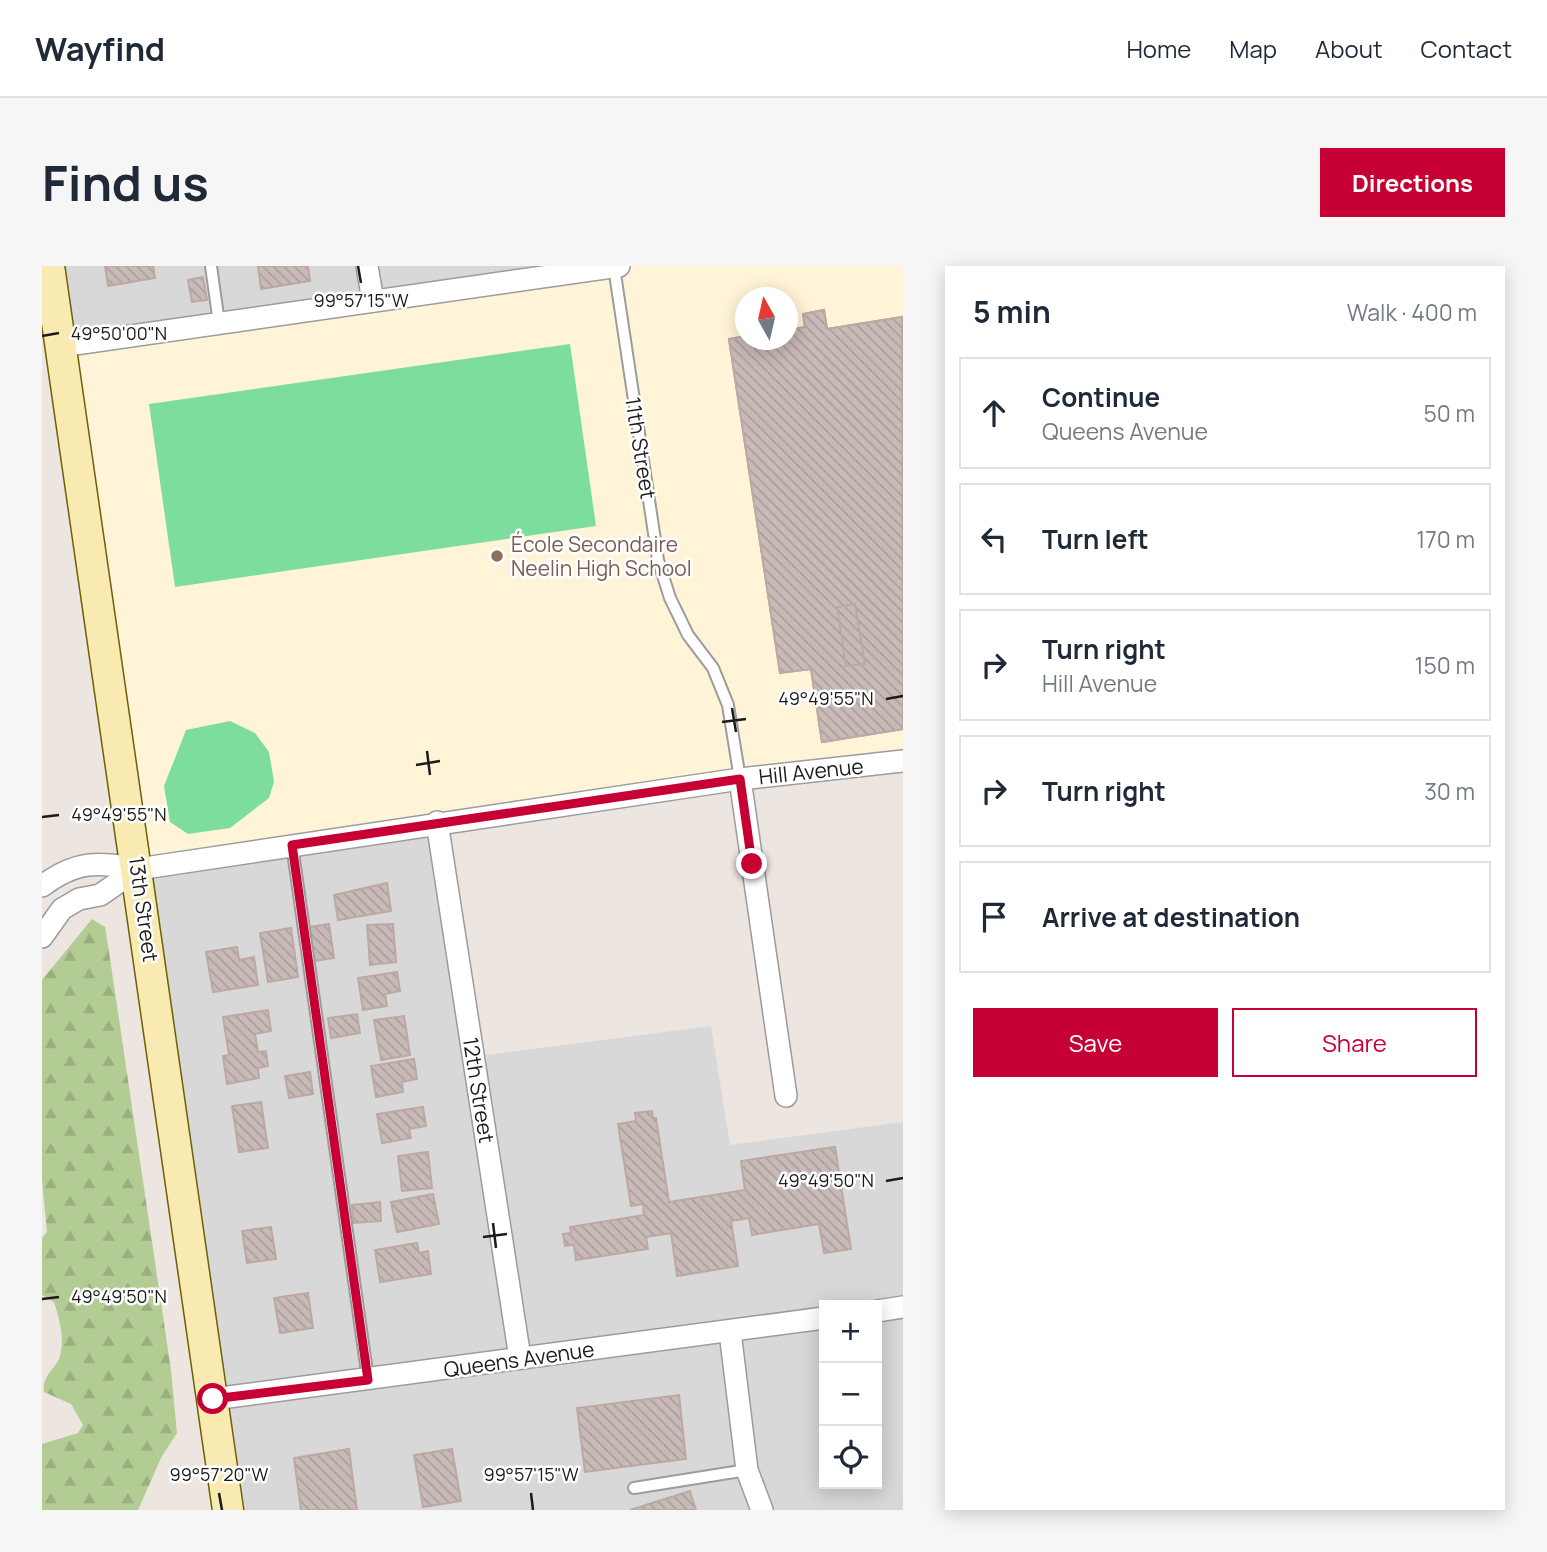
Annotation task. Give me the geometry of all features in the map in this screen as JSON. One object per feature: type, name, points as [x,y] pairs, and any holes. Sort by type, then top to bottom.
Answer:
[{"type":"street","name":"13th Street","points":[[50,266],[228,1510]]},
{"type":"street","points":[[367,266],[373,301]]},
{"type":"street","points":[[61,346],[373,301],[522,273],[616,266]]},
{"type":"street","name":"Hill Avenue","points":[[138,869],[437,822],[740,779],[903,761]]},
{"type":"street","points":[[740,779],[786,1096]]},
{"type":"street","name":"12th Street","points":[[437,822],[520,1358]]},
{"type":"street","points":[[42,886],[74,866],[99,863],[138,869]]},
{"type":"street","points":[[42,937],[62,909],[79,899],[100,895],[138,869]]},
{"type":"street","points":[[882,1310],[903,1307]]},
{"type":"street","name":"Queens Avenue","points":[[213,1399],[819,1319]]},
{"type":"street","points":[[730,1332],[747,1470],[762,1510]]},
{"type":"lane","points":[[211,266],[219,323]]},
{"type":"lane","name":"11th Street","points":[[616,266],[658,560],[670,598],[688,635],[713,668],[728,705],[740,779]]},
{"type":"lane","points":[[292,845],[368,1380]]},
{"type":"lane","points":[[635,1488],[747,1470]]},
{"type":"shaded area","points":[[48,266],[619,266],[59,346]]},
{"type":"shaded area","name":"École Secondaire Neelin High School","points":[[619,266],[903,266],[903,765],[138,869],[61,346]]},
{"type":"shaded area","points":[[438,823],[472,1057],[711,1026],[730,1145],[903,1122],[903,1510],[228,1510],[137,868]]},
{"type":"green space","points":[[570,344],[596,526],[175,587],[149,404]]},
{"type":"green space","points":[[230,721],[255,733],[269,752],[274,782],[269,798],[230,828],[188,834],[170,822],[164,786],[186,730]]},
{"type":"green space","points":[[92,919],[105,927],[108,945],[171,1370],[177,1433],[162,1456],[138,1510],[42,1510],[42,1444],[78,1433],[83,1425],[71,1404],[44,1392],[45,1380],[59,1358],[62,1339],[54,1302],[42,1295],[42,1238],[47,1232],[42,1180],[42,980]]},
{"type":"building","points":[[105,266],[153,266],[155,278],[108,286]]},
{"type":"building","points":[[258,266],[308,266],[310,281],[261,289]]},
{"type":"building","points":[[203,277],[207,300],[192,302],[188,280]]},
{"type":"building","points":[[824,310],[827,329],[902,317],[903,729],[822,742],[811,669],[780,673],[729,339],[735,338],[735,350],[798,350],[798,328],[805,327],[803,314]],"holes":[[[845,400],[864,542],[830,546],[808,406]],[[855,604],[865,664],[846,666],[837,607]]]},
{"type":"building","points":[[824,310],[827,329],[902,317],[903,729],[822,742],[811,669],[780,673],[729,339],[735,338],[735,350],[798,350],[798,328],[805,327],[803,314]]},
{"type":"building","points":[[855,604],[865,664],[846,666],[837,607]]},
{"type":"building","points":[[387,883],[391,911],[338,920],[334,895]]},
{"type":"building","points":[[329,924],[334,958],[314,961],[309,927]]},
{"type":"building","points":[[393,924],[396,962],[370,965],[367,925]]},
{"type":"building","points":[[291,928],[298,977],[268,982],[260,933]]},
{"type":"building","points":[[237,947],[239,960],[254,957],[258,985],[213,992],[206,952]]},
{"type":"building","points":[[397,972],[400,991],[385,994],[387,1006],[363,1010],[358,978]]},
{"type":"building","points":[[268,1010],[271,1031],[255,1034],[258,1052],[266,1051],[268,1066],[258,1068],[259,1078],[227,1084],[223,1056],[229,1055],[223,1017]]},
{"type":"building","points":[[357,1014],[360,1033],[331,1038],[328,1018]]},
{"type":"building","points":[[404,1016],[410,1055],[381,1060],[374,1020]]},
{"type":"building","points":[[414,1059],[417,1079],[402,1082],[403,1092],[376,1097],[371,1066]]},
{"type":"building","points":[[310,1072],[313,1094],[289,1098],[285,1076]]},
{"type":"building","points":[[261,1102],[268,1148],[239,1152],[232,1106]]},
{"type":"building","points":[[423,1107],[426,1126],[409,1129],[411,1138],[382,1143],[377,1114]]},
{"type":"building","points":[[652,1111],[653,1118],[656,1118],[669,1202],[745,1190],[741,1161],[835,1147],[851,1249],[824,1253],[819,1224],[752,1235],[749,1218],[731,1221],[738,1266],[677,1276],[671,1233],[646,1237],[648,1249],[576,1260],[574,1245],[565,1246],[563,1234],[571,1233],[570,1227],[644,1215],[643,1204],[631,1206],[618,1124],[636,1121],[635,1113]]},
{"type":"building","points":[[428,1152],[432,1188],[402,1191],[398,1156]]},
{"type":"building","points":[[433,1194],[439,1224],[397,1232],[391,1202]]},
{"type":"building","points":[[380,1202],[381,1221],[353,1223],[352,1205]]},
{"type":"building","points":[[271,1227],[276,1259],[247,1263],[242,1231]]},
{"type":"building","points":[[417,1243],[419,1253],[428,1251],[431,1274],[380,1282],[375,1250]]},
{"type":"building","points":[[308,1293],[313,1328],[280,1333],[274,1298]]},
{"type":"building","points":[[679,1395],[686,1459],[585,1472],[577,1408]]},
{"type":"building","points":[[349,1449],[357,1510],[301,1510],[294,1458]]},
{"type":"building","points":[[452,1449],[461,1501],[423,1507],[414,1455]]},
{"type":"building","points":[[690,1491],[696,1510],[630,1510]]},
{"type":"place","name":"École Secondaire Neelin High School","points":[[497,556]]},
{"type":"route","points":[[213,1399],[368,1380],[292,845],[740,779],[752,864]]}]
